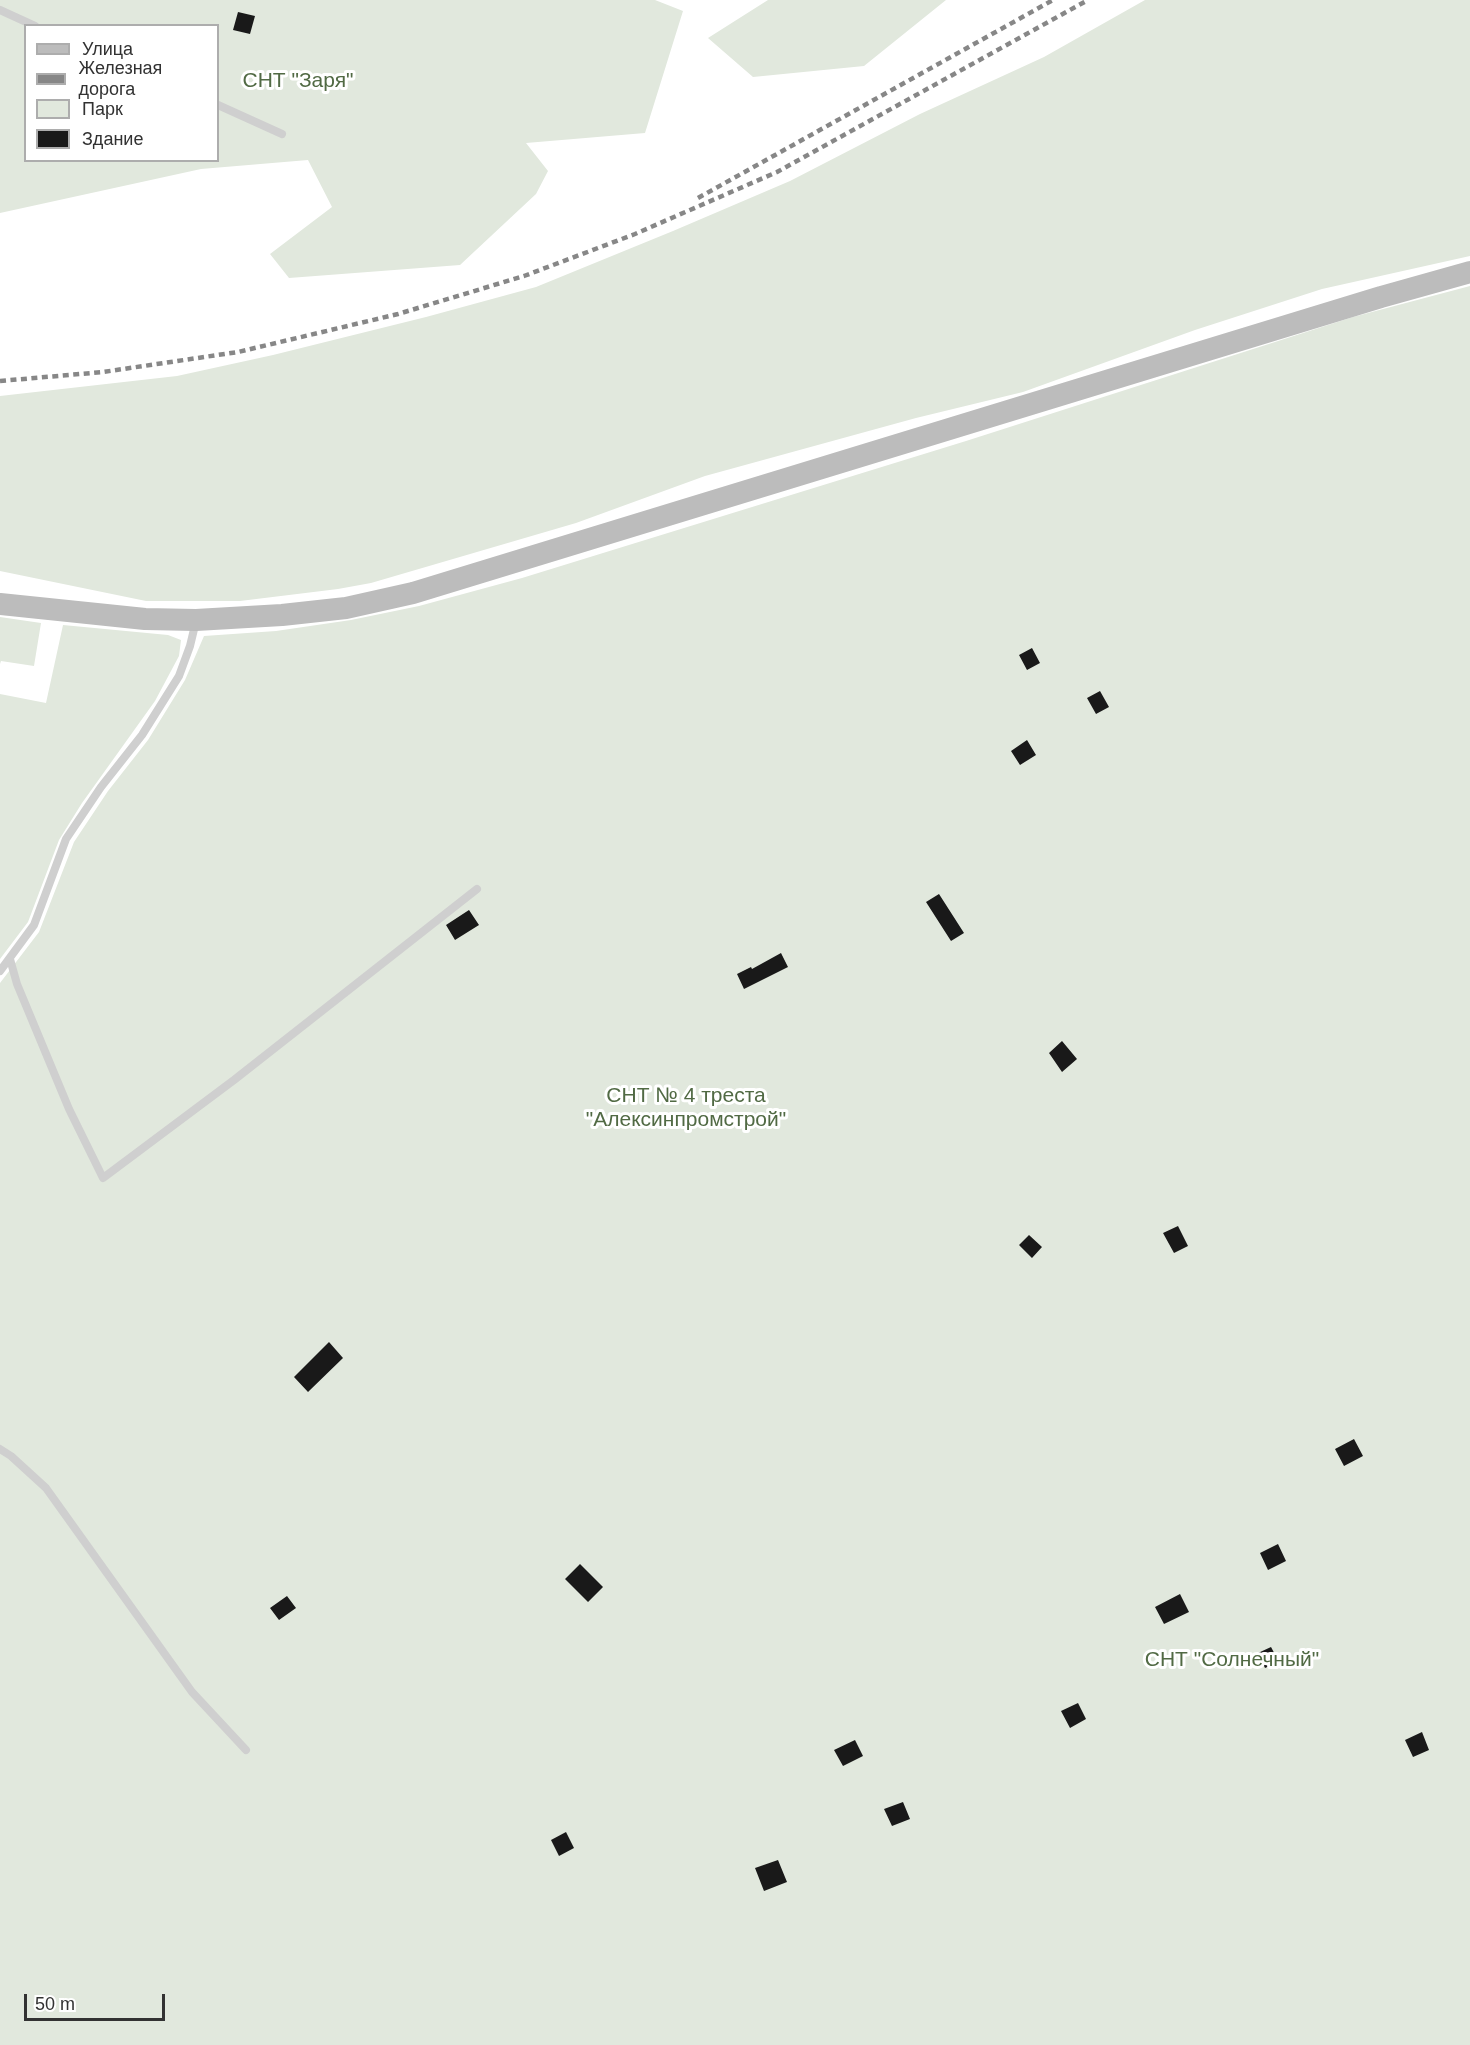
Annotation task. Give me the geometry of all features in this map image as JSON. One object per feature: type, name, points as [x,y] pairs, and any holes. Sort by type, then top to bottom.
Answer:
[{"type":"main road","points":[[0,604],[136,618],[196,620],[282,615],[346,608],[413,593],[1381,297],[1470,273]]},
{"type":"lane","points":[[0,10],[31,24]]},
{"type":"lane","points":[[219,105],[282,134]]},
{"type":"lane","points":[[0,971],[34,926],[66,839],[101,787],[142,735],[179,675],[190,646],[196,620]]},
{"type":"lane","points":[[10,958],[17,984],[65,1099],[103,1178],[234,1080],[477,889]]},
{"type":"lane","points":[[0,1449],[46,1488],[192,1692],[246,1750]]},
{"type":"green space","name":"СНТ \"Заря\"","points":[[0,0],[655,0],[683,11],[645,133],[526,143],[548,171],[536,194],[460,265],[289,278],[270,254],[332,207],[308,160],[201,169],[0,213]]},
{"type":"green space","points":[[768,0],[946,0],[864,66],[753,77],[708,38]]},
{"type":"green space","points":[[1145,0],[1470,0],[1470,256],[1322,289],[1195,330],[1023,392],[916,418],[705,476],[576,523],[371,583],[240,601],[146,601],[0,571],[0,396],[177,376],[273,355],[536,287],[790,181],[920,114],[1044,57]]},
{"type":"green space","name":"СНТ № 4 треста \"Алексинпромстрой\"","points":[[1470,286],[1470,2045],[0,2045],[0,983],[39,932],[74,842],[108,791],[148,740],[185,680],[204,636],[276,631],[351,620],[419,606],[522,578],[966,441],[1353,317]]},
{"type":"green space","points":[[0,617],[41,623],[34,666],[1,661],[0,664]]},
{"type":"green space","points":[[63,625],[168,635],[181,640],[179,656],[155,701],[82,803],[59,840],[28,922],[0,959],[0,694],[46,703]]},
{"type":"building","points":[[238,12],[255,16],[250,34],[233,30]]},
{"type":"building","points":[[1032,648],[1040,663],[1027,670],[1019,655]]},
{"type":"building","points":[[1100,691],[1109,707],[1096,714],[1087,698]]},
{"type":"building","points":[[1027,740],[1036,755],[1020,765],[1011,751]]},
{"type":"building","points":[[939,894],[964,933],[951,941],[926,902]]},
{"type":"building","points":[[469,910],[479,925],[455,940],[446,925]]},
{"type":"building","points":[[781,953],[788,967],[744,989],[737,974],[751,967],[752,969]]},
{"type":"building","points":[[1062,1041],[1077,1059],[1062,1072],[1049,1053]]},
{"type":"building","points":[[1178,1226],[1188,1246],[1174,1253],[1163,1233]]},
{"type":"building","points":[[1029,1235],[1042,1247],[1032,1258],[1019,1245]]},
{"type":"building","points":[[329,1342],[343,1358],[308,1392],[294,1377]]},
{"type":"building","points":[[1354,1439],[1363,1456],[1344,1466],[1335,1449]]},
{"type":"building","points":[[1278,1544],[1286,1561],[1268,1570],[1260,1553]]},
{"type":"building","points":[[580,1564],[603,1587],[588,1602],[565,1579]]},
{"type":"building","points":[[1180,1594],[1189,1612],[1164,1624],[1155,1607]]},
{"type":"building","points":[[287,1596],[296,1608],[279,1620],[270,1608]]},
{"type":"building","points":[[1271,1647],[1279,1662],[1265,1668],[1258,1653]]},
{"type":"building","points":[[1078,1703],[1086,1719],[1070,1728],[1061,1711]]},
{"type":"building","points":[[1422,1732],[1429,1750],[1413,1757],[1405,1740]]},
{"type":"building","points":[[855,1740],[863,1756],[843,1766],[834,1750]]},
{"type":"building","points":[[903,1802],[910,1819],[892,1826],[884,1809]]},
{"type":"building","points":[[566,1832],[574,1848],[559,1856],[551,1840]]},
{"type":"building","points":[[778,1860],[787,1882],[764,1891],[755,1868]]},
{"type":"railway","points":[[698,198],[1053,0]]},
{"type":"railway","points":[[0,381],[103,372],[238,352],[398,314],[524,276],[635,234],[777,172],[1088,0]]},
{"type":"park label","name":"СНТ \"Солнечный\"","points":[[1232,1660]]}]
